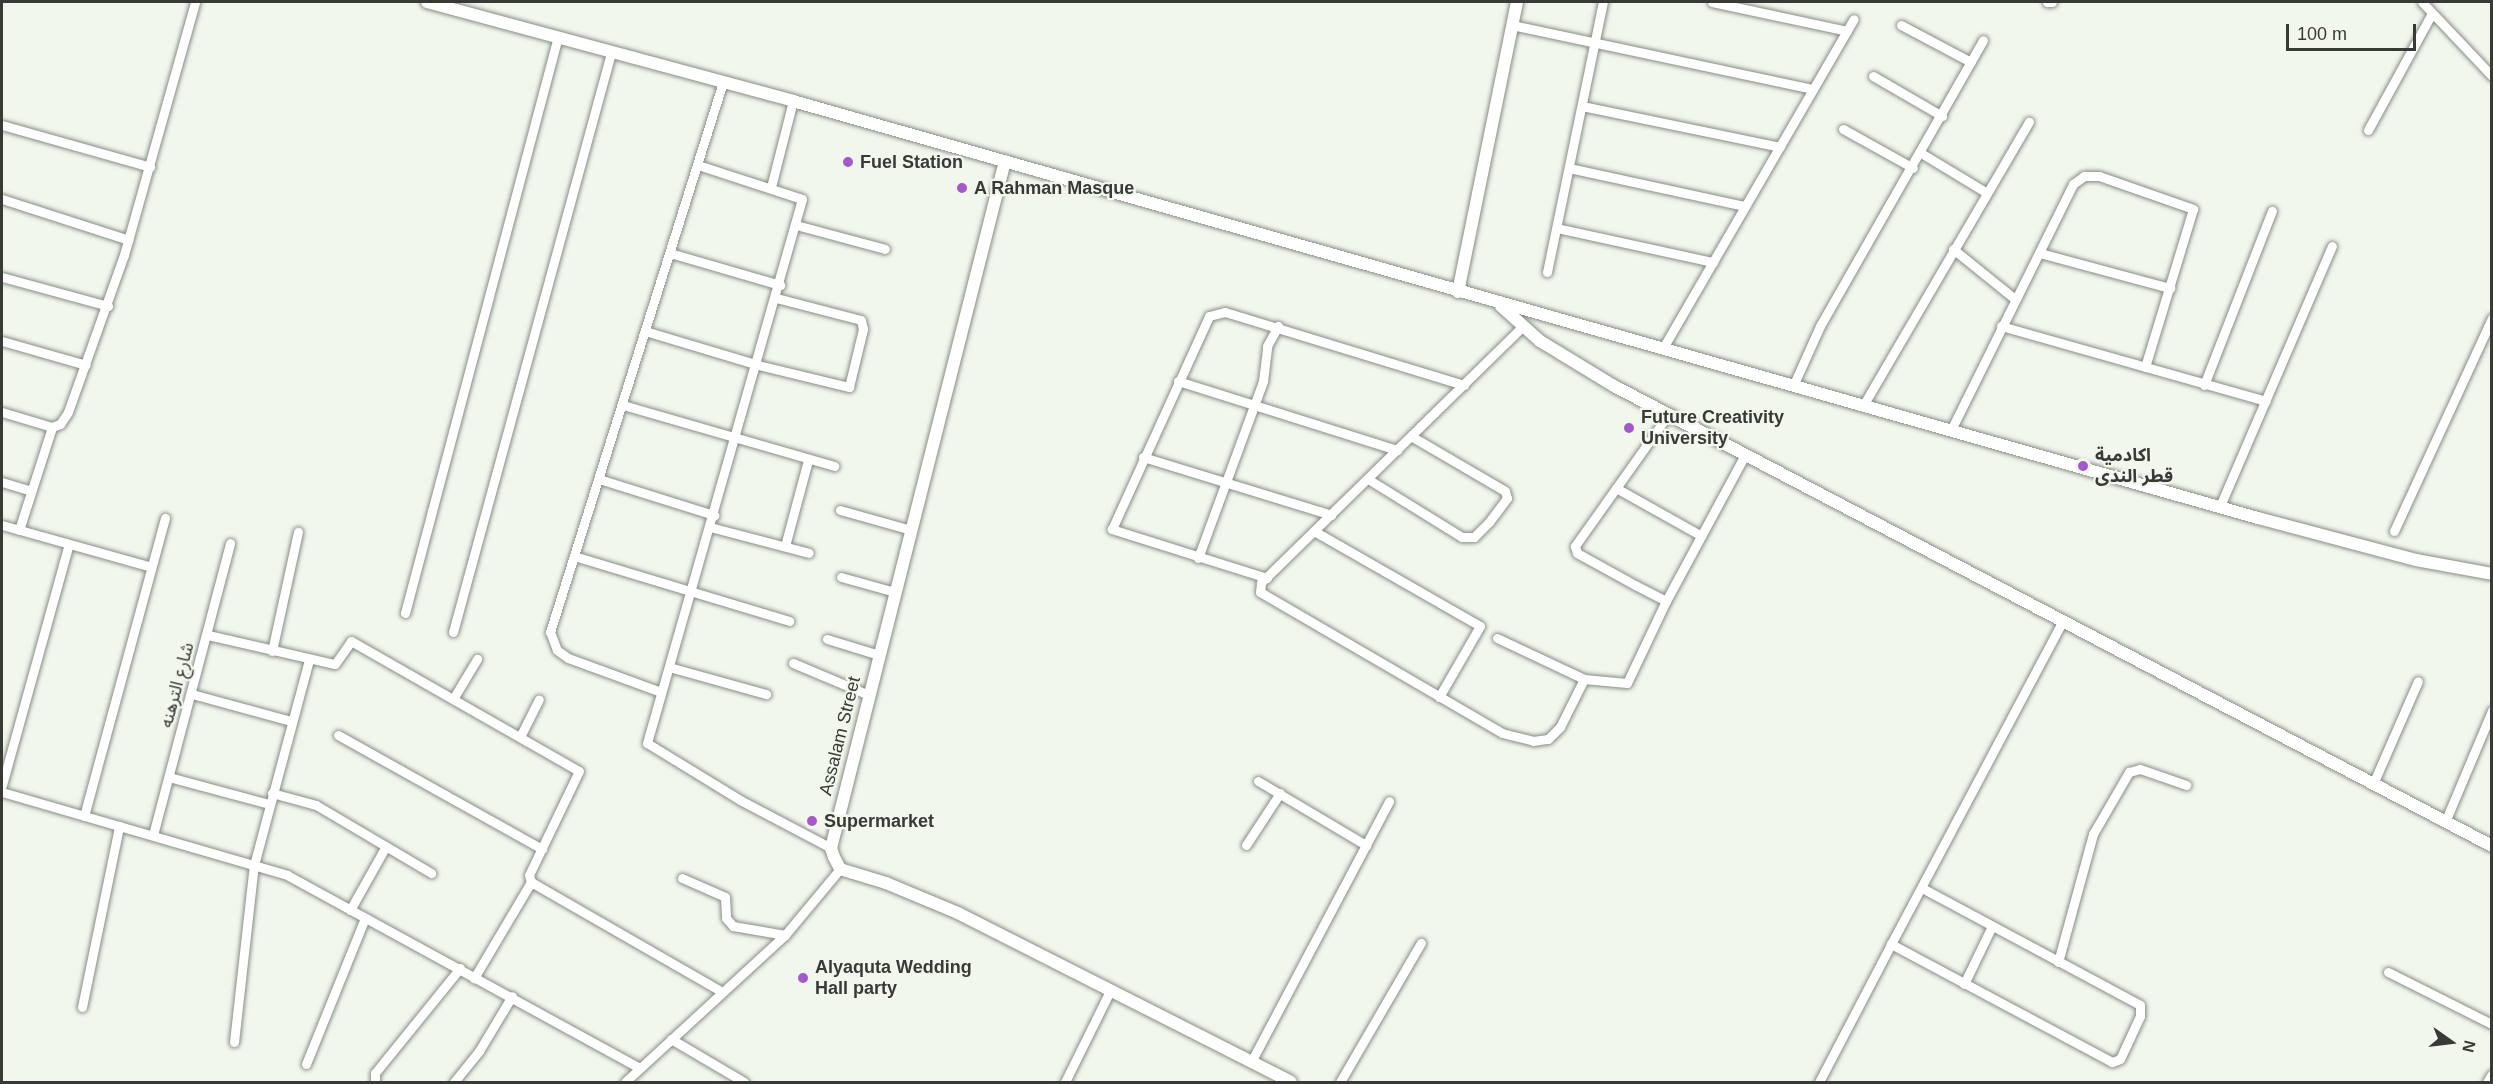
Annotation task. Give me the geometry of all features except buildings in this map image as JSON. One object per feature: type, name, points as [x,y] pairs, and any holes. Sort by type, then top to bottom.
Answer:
[{"type":"main road","points":[[427,2],[557,40],[793,101],[1500,304],[1952,428],[2220,506],[2416,560],[2492,574]]},
{"type":"main road","points":[[1458,292],[1517,2]]},
{"type":"main road","name":"Assalam Street","points":[[831,848],[1005,161]]},
{"type":"main road","points":[[1500,304],[1523,326],[1566,359],[1668,415],[2492,846]]},
{"type":"main road","points":[[831,848],[840,869],[935,903],[1291,1083]]},
{"type":"street","points":[[19,530],[52,427],[68,412],[108,306],[150,167],[195,2]]},
{"type":"street","points":[[1547,272],[1603,2]]},
{"type":"street","points":[[1712,2],[1846,31]]},
{"type":"street","points":[[2047,2],[2052,2]]},
{"type":"street","points":[[2422,2],[2492,76]]},
{"type":"street","points":[[2368,130],[2432,13]]},
{"type":"street","points":[[1663,348],[1854,18]]},
{"type":"street","points":[[1512,25],[1813,89]]},
{"type":"street","points":[[1901,25],[1971,62]]},
{"type":"street","points":[[405,614],[557,40]]},
{"type":"street","points":[[1793,386],[1824,318],[1913,168],[1983,40]]},
{"type":"street","points":[[453,632],[611,53]]},
{"type":"street","points":[[1873,76],[1942,116]]},
{"type":"street","points":[[662,692],[568,658],[552,642],[549,632],[723,82]]},
{"type":"street","points":[[771,187],[793,101]]},
{"type":"street","points":[[1582,106],[1780,147]]},
{"type":"street","points":[[1864,404],[2029,122]]},
{"type":"street","points":[[2,125],[150,167]]},
{"type":"street","points":[[1843,129],[1913,168]]},
{"type":"street","points":[[1921,153],[1987,193]]},
{"type":"street","points":[[698,165],[802,198],[758,365],[648,745],[831,848]]},
{"type":"street","points":[[1569,168],[1745,206]]},
{"type":"street","points":[[1952,428],[2073,184],[2084,176],[2099,176],[2193,209],[2145,367]]},
{"type":"street","points":[[2,199],[129,240]]},
{"type":"street","points":[[2204,385],[2272,212]]},
{"type":"street","points":[[796,225],[885,249]]},
{"type":"street","points":[[1557,228],[1713,262]]},
{"type":"street","points":[[2220,506],[2332,246]]},
{"type":"street","points":[[1953,249],[2015,299]]},
{"type":"street","points":[[670,253],[780,285]]},
{"type":"street","points":[[2040,253],[2170,288]]},
{"type":"street","points":[[2,277],[108,306]]},
{"type":"street","points":[[645,331],[844,388],[851,385],[863,329],[861,320],[776,298]]},
{"type":"street","points":[[1267,578],[1113,531],[1112,525],[1178,381],[1213,314],[1225,312],[1278,326],[1464,385]]},
{"type":"street","points":[[2394,531],[2492,318]]},
{"type":"street","points":[[1198,558],[1254,405],[1264,374],[1265,351],[1278,326]]},
{"type":"street","points":[[1523,326],[1331,514],[1259,588],[1263,596],[1502,734],[1533,741],[1548,739],[1560,727],[1584,679]]},
{"type":"street","points":[[2001,326],[2266,401]]},
{"type":"street","points":[[2,341],[86,365]]},
{"type":"street","points":[[1178,381],[1397,450]]},
{"type":"street","points":[[622,405],[736,440],[834,466]]},
{"type":"street","points":[[2,412],[52,427]]},
{"type":"street","points":[[1666,601],[1575,550],[1668,415]]},
{"type":"street","points":[[1368,479],[1462,537],[1474,537],[1489,522],[1507,498],[1505,491],[1411,436]]},
{"type":"street","points":[[1497,638],[1584,679],[1627,683],[1666,601],[1745,455]]},
{"type":"street","points":[[1143,457],[1331,514]]},
{"type":"street","points":[[785,546],[808,460]]},
{"type":"street","points":[[599,479],[714,515]]},
{"type":"street","points":[[2,483],[31,491]]},
{"type":"street","points":[[1616,488],[1702,536]]},
{"type":"street","points":[[840,510],[910,530]]},
{"type":"street","points":[[84,816],[165,518]]},
{"type":"street","points":[[2,525],[152,567]]},
{"type":"street","points":[[710,527],[809,553]]},
{"type":"street","points":[[1314,531],[1480,626],[1439,697]]},
{"type":"street","points":[[272,651],[298,532]]},
{"type":"street","name":"شارع الترهنه","points":[[153,835],[208,634],[230,543]]},
{"type":"street","points":[[2,785],[69,544]]},
{"type":"street","points":[[574,556],[789,621]]},
{"type":"street","points":[[841,578],[895,592]]},
{"type":"street","points":[[1819,1083],[2062,622]]},
{"type":"street","points":[[208,634],[309,660],[338,663],[346,643],[351,641],[579,771],[529,875],[531,882],[722,992]]},
{"type":"street","points":[[827,639],[879,655]]},
{"type":"street","points":[[453,699],[477,659]]},
{"type":"street","points":[[234,1042],[254,865],[309,660]]},
{"type":"street","points":[[793,663],[869,695]]},
{"type":"street","points":[[669,668],[766,694]]},
{"type":"street","points":[[2373,784],[2418,681]]},
{"type":"street","points":[[192,694],[291,721]]},
{"type":"street","points":[[520,737],[540,699]]},
{"type":"street","points":[[2445,822],[2492,711]]},
{"type":"street","points":[[338,735],[542,849]]},
{"type":"street","points":[[2058,962],[2093,834],[2129,772],[2140,769],[2186,785]]},
{"type":"street","points":[[170,777],[269,804]]},
{"type":"street","points":[[1258,781],[1366,845]]},
{"type":"street","points":[[2,792],[290,876],[460,968],[474,978],[512,996],[639,1068]]},
{"type":"street","points":[[272,793],[316,805],[431,873]]},
{"type":"street","points":[[1246,845],[1280,793]]},
{"type":"street","points":[[1251,1062],[1389,801]]},
{"type":"street","points":[[82,1006],[119,826]]},
{"type":"street","points":[[350,910],[386,846]]},
{"type":"street","points":[[625,1083],[785,934],[840,869]]},
{"type":"street","points":[[682,878],[725,897],[726,918],[733,926],[785,934]]},
{"type":"street","points":[[474,978],[531,882]]},
{"type":"street","points":[[1891,944],[2117,1062],[2140,1016],[2140,1005],[1922,888]]},
{"type":"street","points":[[306,1064],[365,918]]},
{"type":"street","points":[[1964,984],[1992,926]]},
{"type":"street","points":[[1340,1083],[1420,943]]},
{"type":"street","points":[[375,1083],[375,1073],[460,968]]},
{"type":"street","points":[[2388,972],[2492,1024]]},
{"type":"street","points":[[1065,1083],[1110,991]]},
{"type":"street","points":[[453,1083],[479,1051],[512,996]]},
{"type":"street","points":[[671,1039],[744,1083]]},
{"type":"street","points":[[2487,1083],[2492,1074]]},
{"type":"place","name":"Fuel Station","points":[[848,162]]},
{"type":"place","name":"A Rahman Masque","points":[[962,188]]},
{"type":"place","name":"Future Creativity University","points":[[1629,428]]},
{"type":"place","name":"اكادمية قطر الندى","points":[[2083,466]]},
{"type":"place","name":"Supermarket","points":[[812,821]]},
{"type":"place","name":"Alyaquta Wedding Hall party","points":[[803,978]]}]
